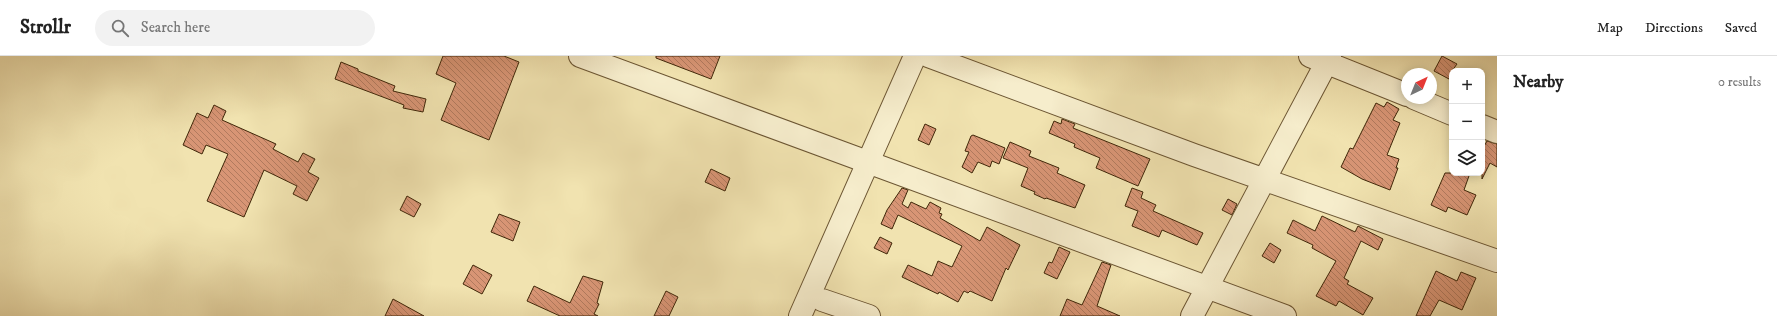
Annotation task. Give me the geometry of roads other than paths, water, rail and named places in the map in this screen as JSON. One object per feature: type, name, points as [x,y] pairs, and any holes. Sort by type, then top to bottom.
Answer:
[{"type":"street","points":[[580,56],[1208,286],[1285,316]]},
{"type":"street","points":[[800,316],[915,56]]},
{"type":"street","points":[[928,56],[1265,180],[1497,261]]},
{"type":"street","points":[[1192,316],[1265,180],[1322,58],[1401,92]]},
{"type":"street","points":[[1428,104],[1449,113]]},
{"type":"street","points":[[1485,127],[1497,132]]},
{"type":"street","points":[[822,300],[869,316]]}]
